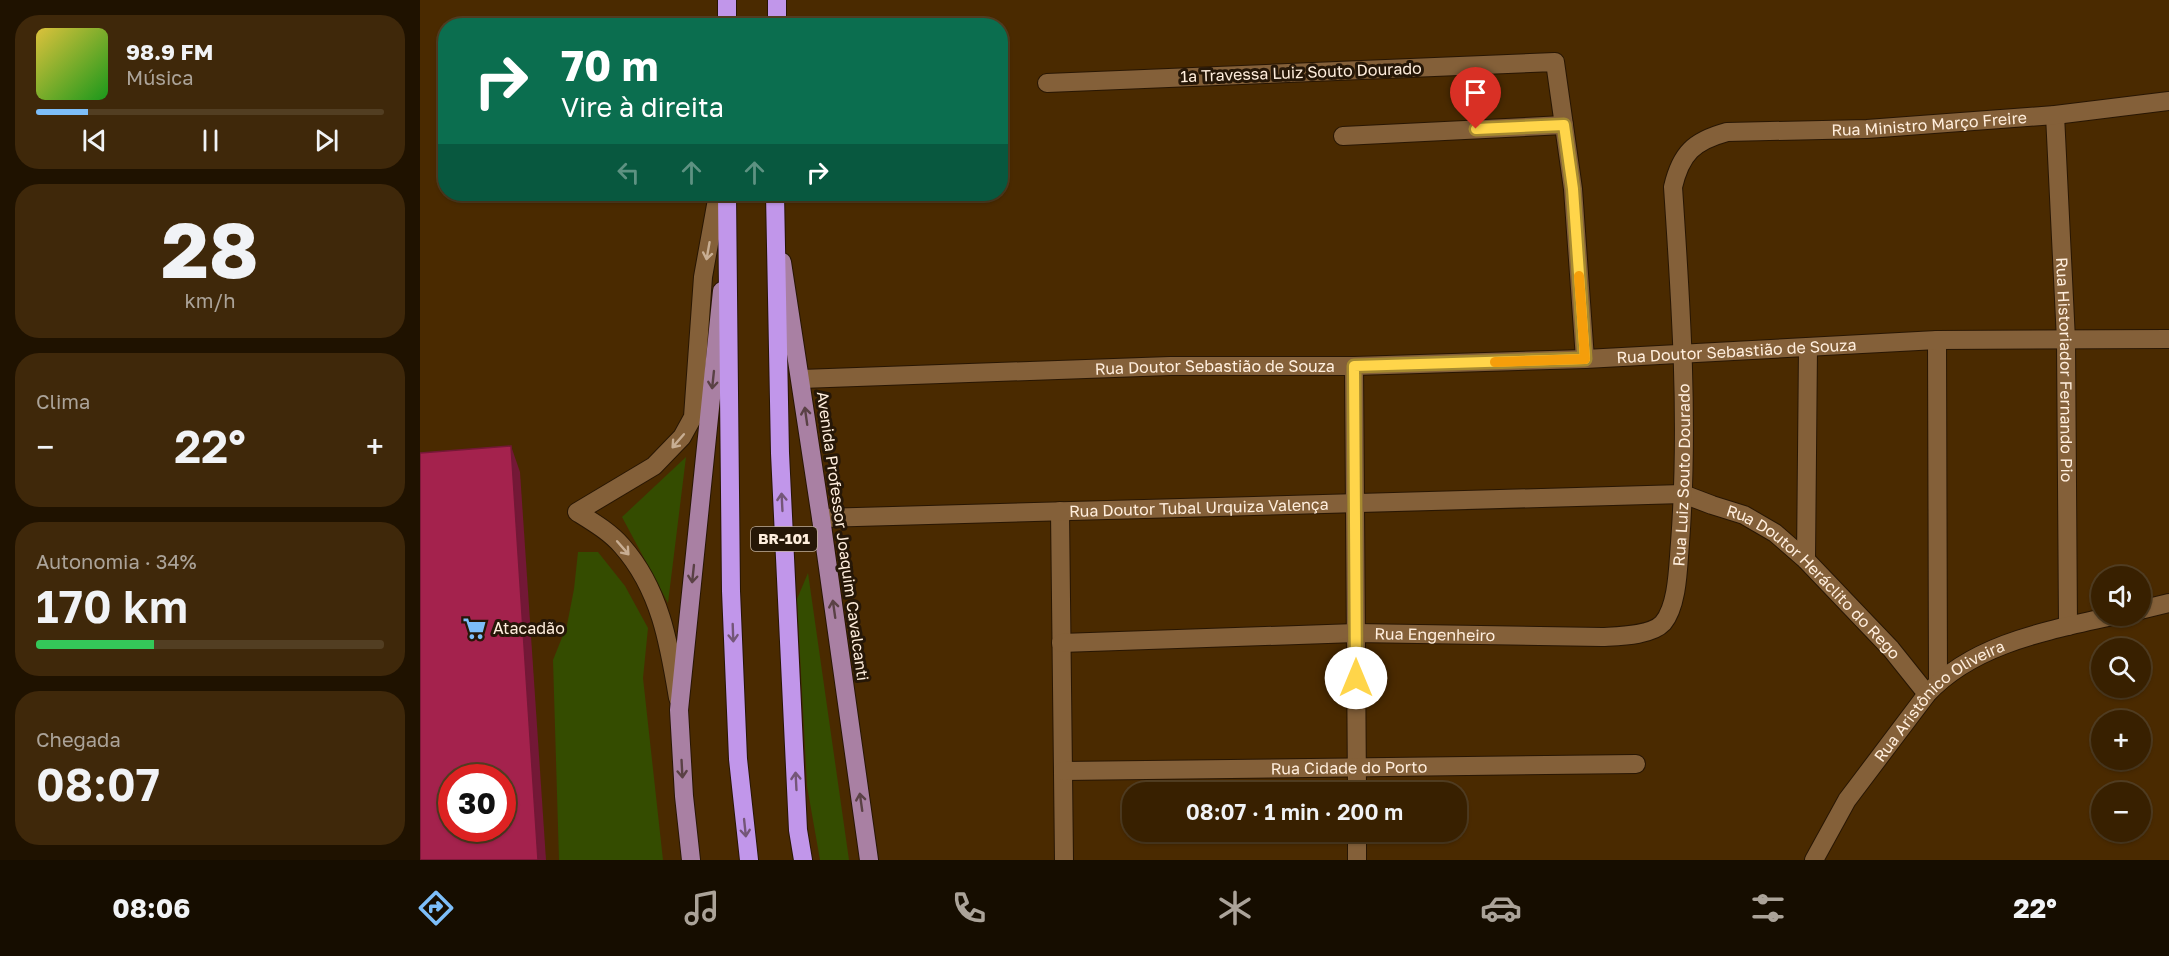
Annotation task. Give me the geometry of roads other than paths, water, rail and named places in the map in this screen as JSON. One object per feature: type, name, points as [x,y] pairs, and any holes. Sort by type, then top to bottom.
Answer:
[{"type":"highway","points":[[727,0],[727,18]]},
{"type":"highway","points":[[777,0],[777,18]]},
{"type":"highway","name":"BR-101","points":[[727,201],[731,591],[738,759],[749,860]]},
{"type":"highway","name":"Avenida Professor Joaquim Cavalcanti","points":[[775,201],[780,465],[798,830],[803,860]]},
{"type":"main road","name":"Avenida Professor Joaquim Cavalcanti","points":[[775,217],[801,379],[869,860]]},
{"type":"main road","points":[[691,860],[684,796],[680,710],[727,239]]},
{"type":"street","name":"1ª Travessa Luiz Souto Dourado","points":[[1047,82],[1555,62],[1564,125]]},
{"type":"street","name":"Rua Ministro Março Freire","points":[[1692,148],[1708,137],[1727,132],[1868,129],[2055,115],[2169,101]]},
{"type":"street","name":"Rua Historiador Fernando Pio","points":[[2055,115],[2066,340],[2068,626]]},
{"type":"street","points":[[1342,136],[1564,125],[1573,189],[1585,359]]},
{"type":"street","name":"Rua Luiz Souto Dourado","points":[[1662,624],[1672,603],[1677,574],[1683,494],[1683,354],[1673,187],[1677,169],[1692,148]]},
{"type":"street","points":[[680,710],[670,649],[649,585],[621,544],[597,524],[577,512],[654,465],[682,437],[693,417],[703,277],[717,201]]},
{"type":"street","name":"Rua Doutor Sebastião de Souza","points":[[801,379],[1170,366],[1354,366],[1585,359],[1937,340],[2169,339]]},
{"type":"street","points":[[1933,688],[1937,340]]},
{"type":"street","points":[[1806,560],[1808,347]]},
{"type":"street","points":[[1354,366],[1357,782]]},
{"type":"street","name":"Rua Doutor Heráclito do Rego","points":[[1683,494],[1712,506],[1744,514],[1775,533],[1806,560],[1890,649],[1933,688]]},
{"type":"street","name":"Rua Doutor Tubal Urquiza Valença","points":[[821,518],[1683,494]]},
{"type":"street","points":[[1060,511],[1064,860]]},
{"type":"street","points":[[2151,607],[2169,603]]},
{"type":"street","name":"Rua Aristônico Oliveira","points":[[1814,860],[1847,800],[1933,688],[1985,652],[2091,621]]},
{"type":"street","name":"Rua Engenheiro","points":[[1061,643],[1356,633],[1602,637],[1638,635],[1662,624]]},
{"type":"street","name":"Rua Cidade do Porto","points":[[1063,771],[1636,764]]},
{"type":"street","points":[[1357,842],[1357,860]]},
{"type":"place","name":"Atacadão","points":[[475,628]]}]
